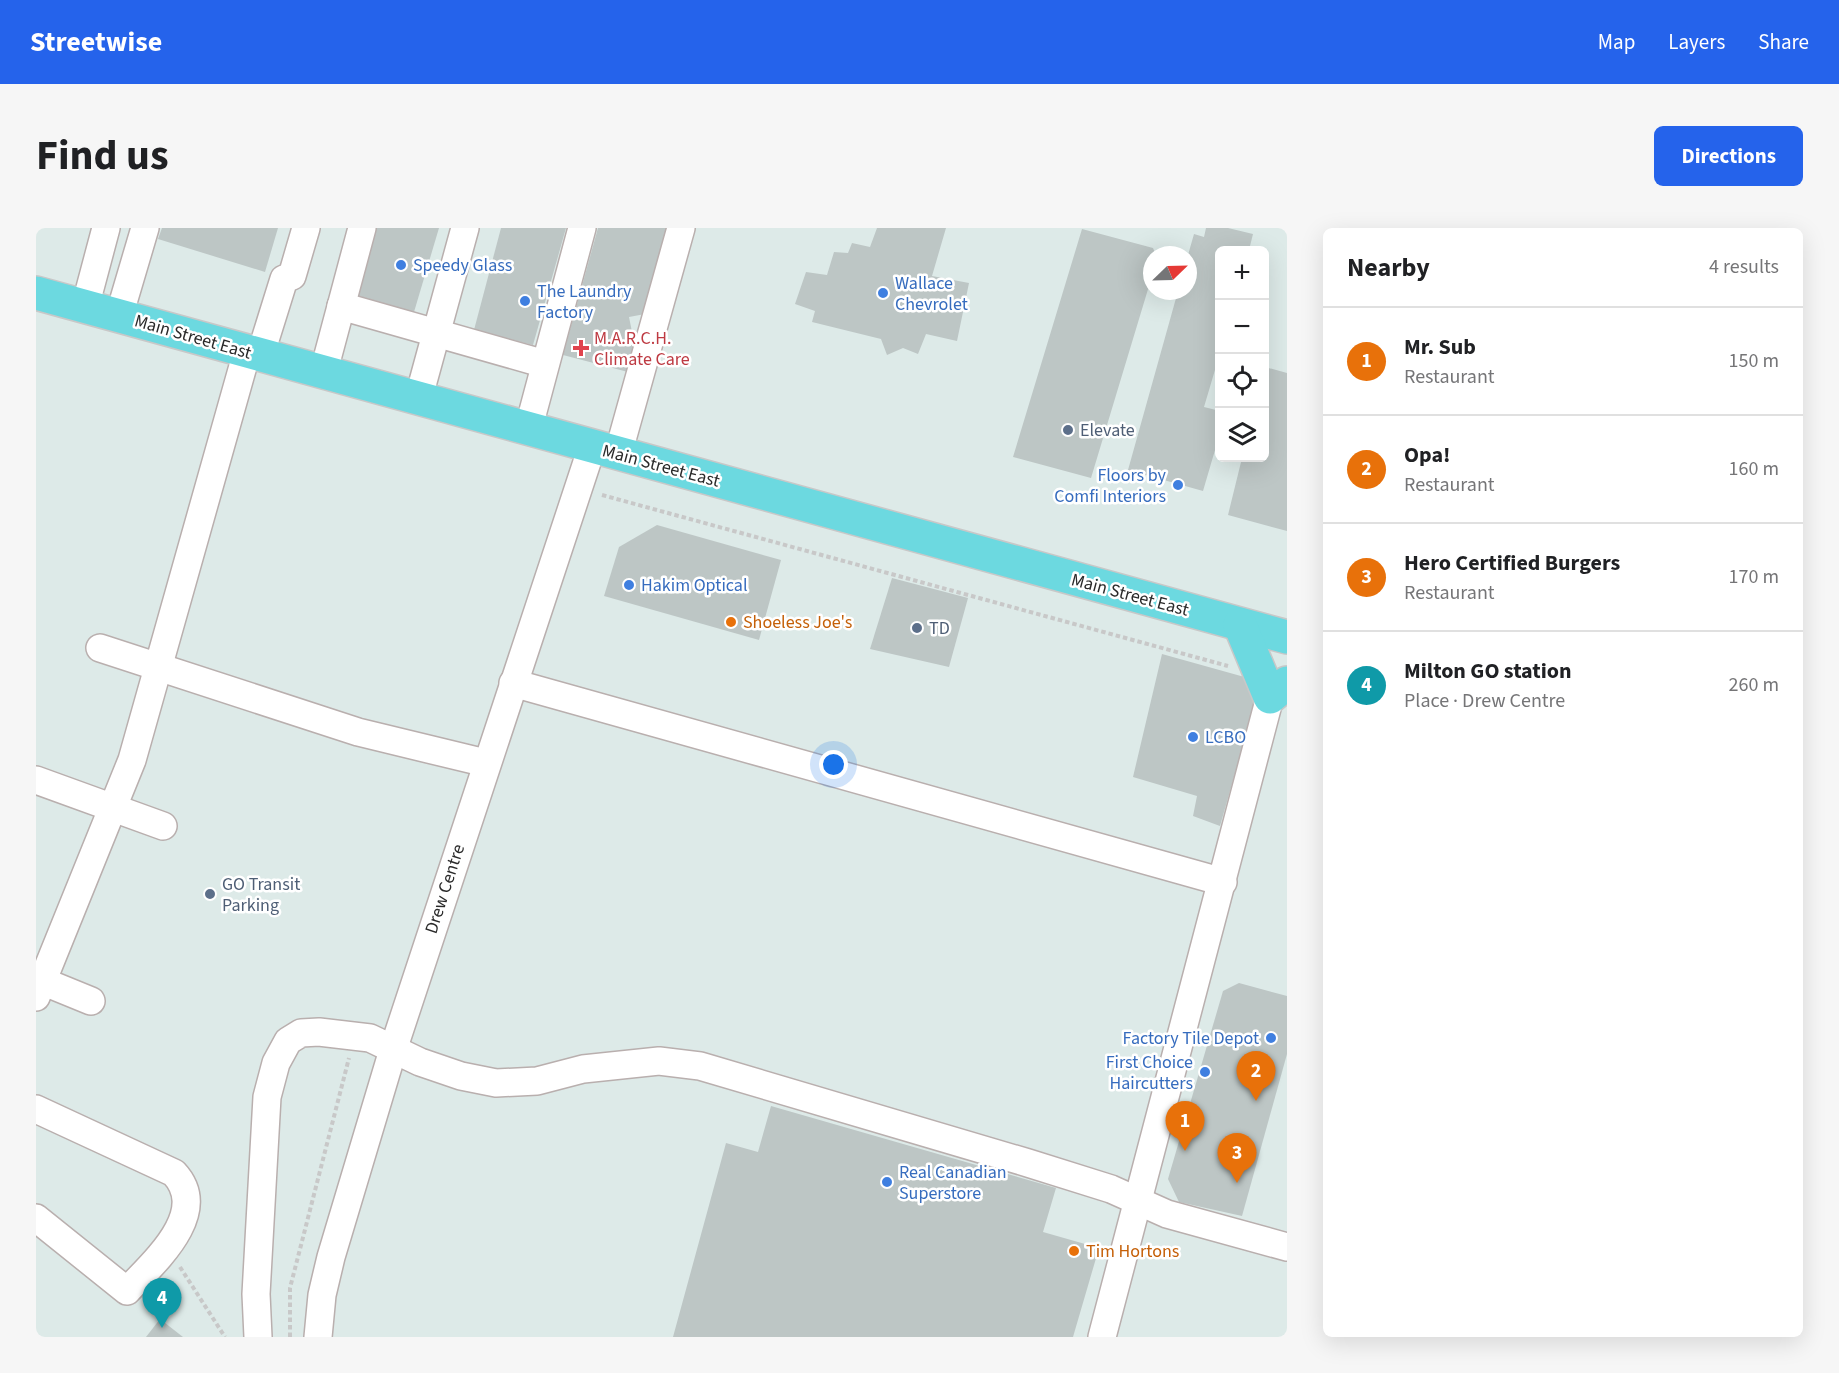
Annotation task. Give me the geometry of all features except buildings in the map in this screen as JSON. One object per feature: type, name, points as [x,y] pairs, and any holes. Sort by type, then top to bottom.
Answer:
[{"type":"main road","name":"Main Street East","points":[[36,293],[323,374],[1287,637]]},
{"type":"main road","points":[[1240,625],[1273,685]]},
{"type":"street","points":[[85,307],[106,228]]},
{"type":"street","points":[[119,316],[145,228]]},
{"type":"street","points":[[91,1001],[39,989],[132,760],[254,354],[284,279],[292,276],[306,228]]},
{"type":"street","points":[[323,374],[362,228]]},
{"type":"street","points":[[418,400],[465,228]]},
{"type":"street","points":[[528,430],[582,228]]},
{"type":"street","name":"Drew Centre","points":[[318,1337],[322,1295],[393,1050],[486,763],[577,488],[605,451],[681,228]]},
{"type":"street","points":[[341,306],[545,364]]},
{"type":"street","points":[[100,648],[158,669],[358,732],[486,763]]},
{"type":"street","points":[[513,683],[1223,882]]},
{"type":"street","points":[[1102,1337],[1273,685]]},
{"type":"street","points":[[36,780],[163,825]]},
{"type":"street","points":[[258,1337],[256,1294],[267,1097],[276,1063],[288,1041],[301,1033],[319,1032],[370,1038],[393,1050],[461,1076],[496,1083],[537,1081],[583,1069],[659,1061],[700,1066],[1048,1169],[1111,1189],[1167,1214],[1287,1247]]},
{"type":"street","points":[[36,1109],[174,1173],[183,1183],[188,1194],[188,1210],[167,1247],[127,1291],[36,1218]]},
{"type":"street","points":[[298,1337],[322,1295]]},
{"type":"path","points":[[577,488],[1273,685]]},
{"type":"path","points":[[290,1337],[290,1288],[349,1058]]},
{"type":"path","points":[[167,1247],[225,1337]]},
{"type":"place","name":"Speedy Glass","points":[[401,265]]},
{"type":"place","name":"Wallace Chevrolet","points":[[883,293]]},
{"type":"place","name":"The Laundry Factory","points":[[525,301]]},
{"type":"place","name":"M.A.R.C.H. Climate Care","points":[[581,348]]},
{"type":"place","name":"Elevate","points":[[1068,430]]},
{"type":"place","name":"Floors by Comfi Interiors","points":[[1178,485]]},
{"type":"place","name":"Hakim Optical","points":[[629,585]]},
{"type":"place","name":"Shoeless Joe's","points":[[731,622]]},
{"type":"place","name":"TD","points":[[917,628]]},
{"type":"place","name":"LCBO","points":[[1193,737]]},
{"type":"place","name":"GO Transit Parking","points":[[210,894]]},
{"type":"place","name":"Factory Tile Depot","points":[[1271,1038]]},
{"type":"place","name":"First Choice Haircutters","points":[[1205,1072]]},
{"type":"place","name":"Opa!","points":[[1256,1101]]},
{"type":"place","name":"Mr. Sub","points":[[1185,1151]]},
{"type":"place","name":"Real Canadian Superstore","points":[[887,1182]]},
{"type":"place","name":"Hero Certified Burgers","points":[[1237,1183]]},
{"type":"place","name":"Tim Hortons","points":[[1074,1251]]},
{"type":"place","name":"Milton GO station","points":[[162,1328]]}]
